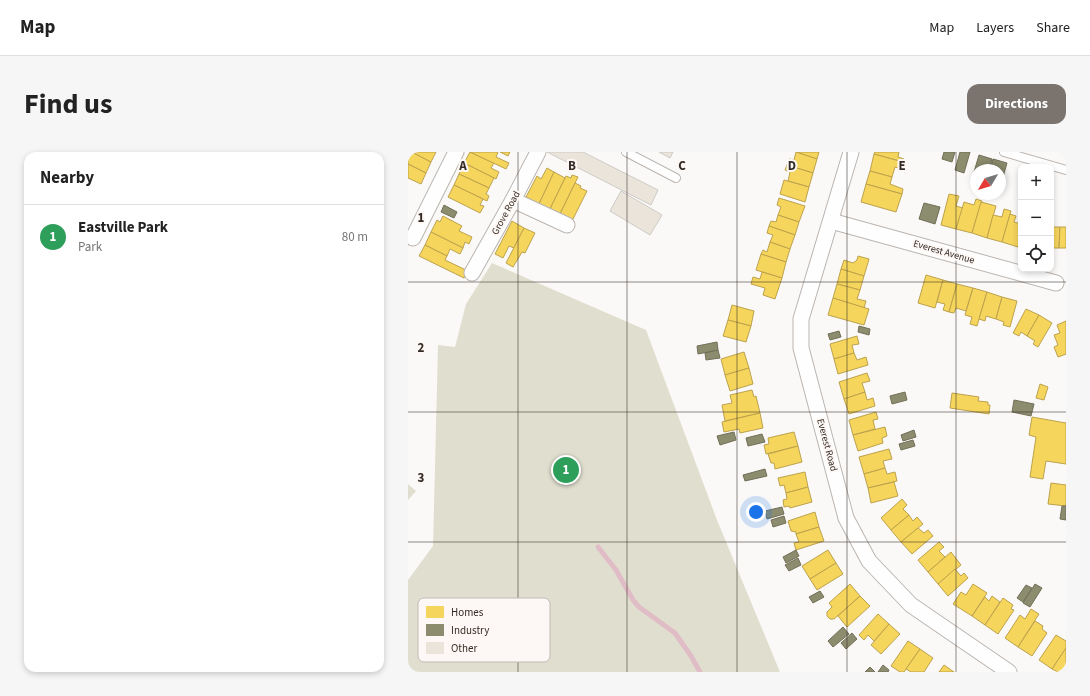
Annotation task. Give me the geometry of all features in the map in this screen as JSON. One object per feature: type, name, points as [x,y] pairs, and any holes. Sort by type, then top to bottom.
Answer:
[{"type":"street","points":[[413,238],[456,152]]},
{"type":"street","name":"Grove Road","points":[[472,272],[513,200],[538,152]]},
{"type":"street","name":"Everest Road","points":[[851,152],[801,319],[801,348],[846,518],[869,562],[911,605],[1009,672]]},
{"type":"street","points":[[513,200],[567,225]]},
{"type":"street","name":"Everest Avenue","points":[[831,221],[1056,283]]},
{"type":"lane","points":[[626,152],[676,178]]},
{"type":"lane","points":[[1004,152],[1066,170]]},
{"type":"shaded area","points":[[492,263],[646,330],[717,520],[780,672],[408,672],[408,580],[433,546],[438,345],[455,347],[466,304]]},
{"type":"shaded area","points":[[408,484],[416,491],[408,500]]},
{"type":"building: Homes","points":[[408,152],[412,152],[431,162],[426,173],[408,164]]},
{"type":"building: Homes","points":[[412,152],[436,152],[431,162]]},
{"type":"building: Homes","points":[[470,152],[494,163],[491,168],[499,172],[496,179],[464,163]]},
{"type":"building: Homes","points":[[470,152],[498,152],[496,157],[509,163],[506,169]]},
{"type":"building: Homes","points":[[500,152],[510,152],[508,156]]},
{"type":"building: Homes","points":[[796,152],[819,152],[817,159]]},
{"type":"building: Homes","points":[[796,152],[817,159],[813,173],[787,165],[789,159],[794,160]]},
{"type":"building: Homes","points":[[875,152],[899,152],[898,157],[904,159],[903,162],[874,154]]},
{"type":"building: Homes","points":[[874,154],[903,162],[901,169],[895,167],[892,177],[870,171]]},
{"type":"building: Homes","points":[[464,163],[494,178],[489,188],[459,174]]},
{"type":"building: Homes","points":[[408,164],[426,173],[421,184],[408,178]]},
{"type":"building: Homes","points":[[787,165],[813,173],[809,187],[788,181],[790,172],[785,170]]},
{"type":"building: Homes","points":[[547,168],[554,172],[539,204],[526,197],[537,176],[541,179]]},
{"type":"building: Homes","points":[[870,171],[892,177],[890,184],[903,189],[902,194],[866,184]]},
{"type":"building: Homes","points":[[554,172],[565,178],[550,209],[539,204]]},
{"type":"building: Homes","points":[[459,174],[489,188],[486,194],[489,196],[487,201],[454,185]]},
{"type":"building: Homes","points":[[572,175],[578,177],[560,214],[550,209],[566,176],[571,178]]},
{"type":"building: Homes","points":[[784,180],[809,187],[805,202],[780,194]]},
{"type":"building: Homes","points":[[575,183],[581,186],[580,188],[587,191],[572,221],[560,214]]},
{"type":"building: Homes","points":[[866,184],[902,194],[896,212],[861,202]]},
{"type":"building: Homes","points":[[454,185],[483,199],[480,205],[484,206],[480,213],[448,197]]},
{"type":"building: Homes","points":[[949,194],[959,196],[956,206],[963,208],[956,229],[941,225]]},
{"type":"building: Homes","points":[[779,198],[805,206],[799,222],[778,215],[781,207],[777,205]]},
{"type":"building: Homes","points":[[976,200],[982,201],[972,233],[956,229],[964,202],[974,205]]},
{"type":"building: Homes","points":[[981,202],[996,206],[987,238],[972,233]]},
{"type":"building: Homes","points":[[1004,209],[1011,211],[1002,242],[987,238],[993,215],[1002,217]]},
{"type":"building: Homes","points":[[1010,214],[1016,216],[1014,222],[1018,223],[1018,247],[1002,242]]},
{"type":"building: Homes","points":[[778,215],[799,222],[795,235],[769,226],[771,221],[776,222]]},
{"type":"building: Homes","points":[[443,216],[462,226],[459,231],[472,237],[469,244],[465,242],[463,248],[431,232],[437,220],[440,222]]},
{"type":"building: Homes","points":[[512,221],[524,228],[514,248],[509,246],[503,258],[495,254]]},
{"type":"building: Homes","points":[[769,226],[795,235],[790,249],[770,242],[773,235],[767,233]]},
{"type":"building: Homes","points":[[1054,227],[1060,227],[1059,248],[1054,248]]},
{"type":"building: Homes","points":[[1060,227],[1066,227],[1066,248],[1059,248]]},
{"type":"building: Homes","points":[[524,228],[535,233],[525,253],[522,252],[513,267],[506,263]]},
{"type":"building: Homes","points":[[431,232],[463,248],[460,254],[450,249],[447,256],[425,245]]},
{"type":"building: Homes","points":[[770,242],[790,249],[786,262],[761,254],[763,250],[767,252]]},
{"type":"building: Homes","points":[[425,245],[447,256],[445,260],[468,271],[464,278],[419,256]]},
{"type":"building: Homes","points":[[761,254],[786,262],[782,278],[756,270]]},
{"type":"building: Homes","points":[[858,256],[869,259],[864,276],[841,269],[844,260],[853,263],[857,260]]},
{"type":"building: Homes","points":[[841,269],[864,276],[860,290],[837,284]]},
{"type":"building: Homes","points":[[762,272],[782,278],[775,299],[763,295],[765,288],[751,284],[753,277],[760,279]]},
{"type":"building: Homes","points":[[926,275],[943,280],[935,308],[918,303]]},
{"type":"building: Homes","points":[[943,280],[957,284],[949,312],[943,310],[945,304],[937,302]]},
{"type":"building: Homes","points":[[837,284],[860,290],[857,299],[866,301],[864,308],[833,298]]},
{"type":"building: Homes","points":[[957,284],[973,288],[966,311],[956,308],[954,313],[949,312]]},
{"type":"building: Homes","points":[[973,288],[987,292],[977,326],[970,324],[972,317],[965,315]]},
{"type":"building: Homes","points":[[987,292],[1002,297],[996,319],[986,316],[985,321],[979,319]]},
{"type":"building: Homes","points":[[1002,297],[1017,301],[1010,327],[1003,325],[1004,322],[996,319]]},
{"type":"building: Homes","points":[[833,298],[869,309],[864,325],[828,315]]},
{"type":"building: Homes","points":[[732,305],[754,311],[751,326],[728,320]]},
{"type":"building: Homes","points":[[1026,309],[1039,315],[1027,336],[1021,332],[1019,336],[1013,333]]},
{"type":"building: Homes","points":[[1039,315],[1052,323],[1038,347],[1033,344],[1035,341],[1027,336]]},
{"type":"building: Homes","points":[[728,320],[751,326],[746,342],[723,336]]},
{"type":"building: Homes","points":[[1066,321],[1066,354],[1058,357],[1054,347],[1058,345],[1054,335],[1060,333],[1057,325]]},
{"type":"building: Homes","points":[[857,336],[859,344],[852,345],[854,353],[834,359],[830,344]]},
{"type":"building: Homes","points":[[744,352],[749,368],[725,375],[721,359]]},
{"type":"building: Homes","points":[[854,353],[857,360],[866,357],[868,365],[838,374],[834,359]]},
{"type":"building: Homes","points":[[749,368],[753,384],[730,391],[725,375]]},
{"type":"building: Homes","points":[[867,373],[870,381],[862,383],[865,392],[844,399],[839,382]]},
{"type":"building: Homes","points":[[1040,384],[1048,387],[1044,400],[1036,398]]},
{"type":"building: Homes","points":[[752,390],[754,397],[756,396],[760,413],[725,421],[722,405],[732,403],[730,395]]},
{"type":"building: Homes","points":[[865,392],[867,400],[873,398],[875,406],[849,414],[844,399]]},
{"type":"building: Homes","points":[[952,393],[979,397],[978,401],[988,402],[988,405],[990,405],[989,414],[950,408]]},
{"type":"building: Homes","points":[[876,412],[878,419],[873,420],[875,429],[853,435],[849,420]]},
{"type":"building: Homes","points":[[760,413],[763,428],[740,433],[739,429],[724,432],[722,422]]},
{"type":"building: Homes","points":[[1032,417],[1066,423],[1066,464],[1046,461],[1043,479],[1030,477],[1036,437],[1029,435]]},
{"type":"building: Homes","points":[[885,427],[887,436],[882,438],[883,443],[858,451],[853,435]]},
{"type":"building: Homes","points":[[794,432],[798,446],[766,454],[764,445],[769,444],[768,438]]},
{"type":"building: Homes","points":[[798,446],[802,462],[775,469],[774,463],[771,463],[768,454]]},
{"type":"building: Homes","points":[[889,449],[892,459],[883,461],[885,468],[864,474],[859,457]]},
{"type":"building: Homes","points":[[885,468],[887,474],[895,472],[897,481],[868,488],[864,474]]},
{"type":"building: Homes","points":[[805,472],[808,487],[786,493],[784,485],[780,486],[778,478]]},
{"type":"building: Homes","points":[[894,482],[898,496],[871,503],[868,488]]},
{"type":"building: Homes","points":[[1051,483],[1066,485],[1066,506],[1048,504]]},
{"type":"building: Homes","points":[[808,487],[812,502],[790,508],[789,506],[784,507],[783,500],[787,499],[786,493]]},
{"type":"building: Homes","points":[[902,499],[907,505],[903,509],[909,515],[891,530],[881,518]]},
{"type":"building: Homes","points":[[815,512],[819,527],[796,534],[796,532],[791,531],[788,521]]},
{"type":"building: Homes","points":[[909,515],[913,521],[917,517],[923,524],[901,542],[891,530]]},
{"type":"building: Homes","points":[[819,527],[824,541],[796,550],[794,543],[799,542],[796,534]]},
{"type":"building: Homes","points":[[918,528],[924,533],[928,530],[933,536],[912,554],[901,542]]},
{"type":"building: Homes","points":[[939,542],[944,547],[939,551],[945,557],[928,572],[918,560]]},
{"type":"building: Homes","points":[[828,550],[836,563],[810,579],[802,566]]},
{"type":"building: Homes","points":[[951,552],[961,565],[938,584],[928,572]]},
{"type":"building: Homes","points":[[836,563],[843,574],[817,590],[810,579]]},
{"type":"building: Homes","points":[[955,569],[961,576],[964,573],[968,578],[948,596],[938,584]]},
{"type":"building: Homes","points":[[850,584],[860,596],[834,619],[830,619],[827,616],[827,612],[832,607],[829,603]]},
{"type":"building: Homes","points":[[973,584],[987,593],[972,616],[953,604],[961,592],[966,595]]},
{"type":"building: Homes","points":[[860,596],[870,606],[847,627],[838,616]]},
{"type":"building: Homes","points":[[992,596],[1000,602],[985,625],[972,616],[985,597],[989,601]]},
{"type":"building: Homes","points":[[1003,598],[1013,605],[1011,609],[1014,610],[998,634],[985,625]]},
{"type":"building: Homes","points":[[1031,609],[1039,614],[1018,647],[1005,638],[1020,615],[1025,619]]},
{"type":"building: Homes","points":[[878,614],[889,624],[874,641],[868,635],[864,640],[859,635]]},
{"type":"building: Homes","points":[[1035,621],[1043,626],[1042,629],[1047,633],[1032,656],[1018,647]]},
{"type":"building: Homes","points":[[889,624],[900,634],[881,654],[871,645]]},
{"type":"building: Homes","points":[[1056,635],[1066,641],[1066,648],[1052,669],[1039,660]]},
{"type":"building: Homes","points":[[908,641],[920,649],[904,672],[900,672],[891,666]]},
{"type":"building: Homes","points":[[1066,648],[1066,672],[1058,672],[1052,669]]},
{"type":"building: Homes","points":[[920,649],[933,658],[924,672],[911,672],[906,669]]},
{"type":"building: Homes","points":[[944,665],[954,672],[939,672]]},
{"type":"building: Industry","points":[[944,152],[955,152],[952,162],[942,159]]},
{"type":"building: Industry","points":[[960,152],[970,152],[964,173],[955,170]]},
{"type":"building: Industry","points":[[979,155],[992,159],[991,164],[976,164]]},
{"type":"building: Industry","points":[[993,159],[1007,163],[1006,166],[1006,164],[992,164]]},
{"type":"building: Industry","points":[[924,203],[940,207],[935,224],[919,219]]},
{"type":"building: Industry","points":[[444,205],[457,212],[454,218],[441,212]]},
{"type":"building: Industry","points":[[859,326],[870,329],[869,335],[858,332]]},
{"type":"building: Industry","points":[[839,331],[841,337],[830,340],[828,334]]},
{"type":"building: Industry","points":[[717,342],[718,350],[698,354],[697,346]]},
{"type":"building: Industry","points":[[718,350],[720,358],[706,360],[705,353]]},
{"type":"building: Industry","points":[[905,392],[907,400],[892,404],[890,396]]},
{"type":"building: Industry","points":[[1014,400],[1034,404],[1031,416],[1012,412]]},
{"type":"building: Industry","points":[[914,430],[916,437],[903,441],[901,435]]},
{"type":"building: Industry","points":[[734,432],[736,440],[720,445],[717,436]]},
{"type":"building: Industry","points":[[762,434],[765,442],[748,446],[746,438]]},
{"type":"building: Industry","points":[[913,440],[915,446],[901,450],[899,444]]},
{"type":"building: Industry","points":[[765,469],[767,476],[745,481],[743,475]]},
{"type":"building: Industry","points":[[1062,506],[1066,506],[1066,520],[1060,519]]},
{"type":"building: Industry","points":[[782,507],[784,514],[767,519],[765,511]]},
{"type":"building: Industry","points":[[784,516],[786,523],[773,527],[771,520]]},
{"type":"building: Industry","points":[[796,550],[799,556],[786,563],[783,557]]},
{"type":"building: Industry","points":[[798,558],[801,565],[789,571],[785,565]]},
{"type":"building: Industry","points":[[1035,584],[1042,588],[1030,607],[1023,603]]},
{"type":"building: Industry","points":[[1026,585],[1032,588],[1023,602],[1017,598]]},
{"type":"building: Industry","points":[[820,591],[824,597],[813,603],[809,597]]},
{"type":"building: Industry","points":[[843,627],[849,634],[833,647],[828,641]]},
{"type":"building: Industry","points":[[852,633],[857,639],[846,649],[841,643]]},
{"type":"building: Industry","points":[[883,665],[889,670],[888,672],[878,672]]},
{"type":"building: Industry","points":[[870,667],[875,672],[865,672]]},
{"type":"building: Other","points":[[547,152],[583,152],[658,190],[651,205]]},
{"type":"building: Other","points":[[659,152],[673,152],[670,158]]},
{"type":"building: Other","points":[[621,191],[662,215],[650,235],[610,211]]},
{"type":"waterway","points":[[598,547],[616,570],[633,600],[639,607],[675,633],[700,672]]},
{"type":"place","name":"Eastville Park","points":[[566,470]]}]
